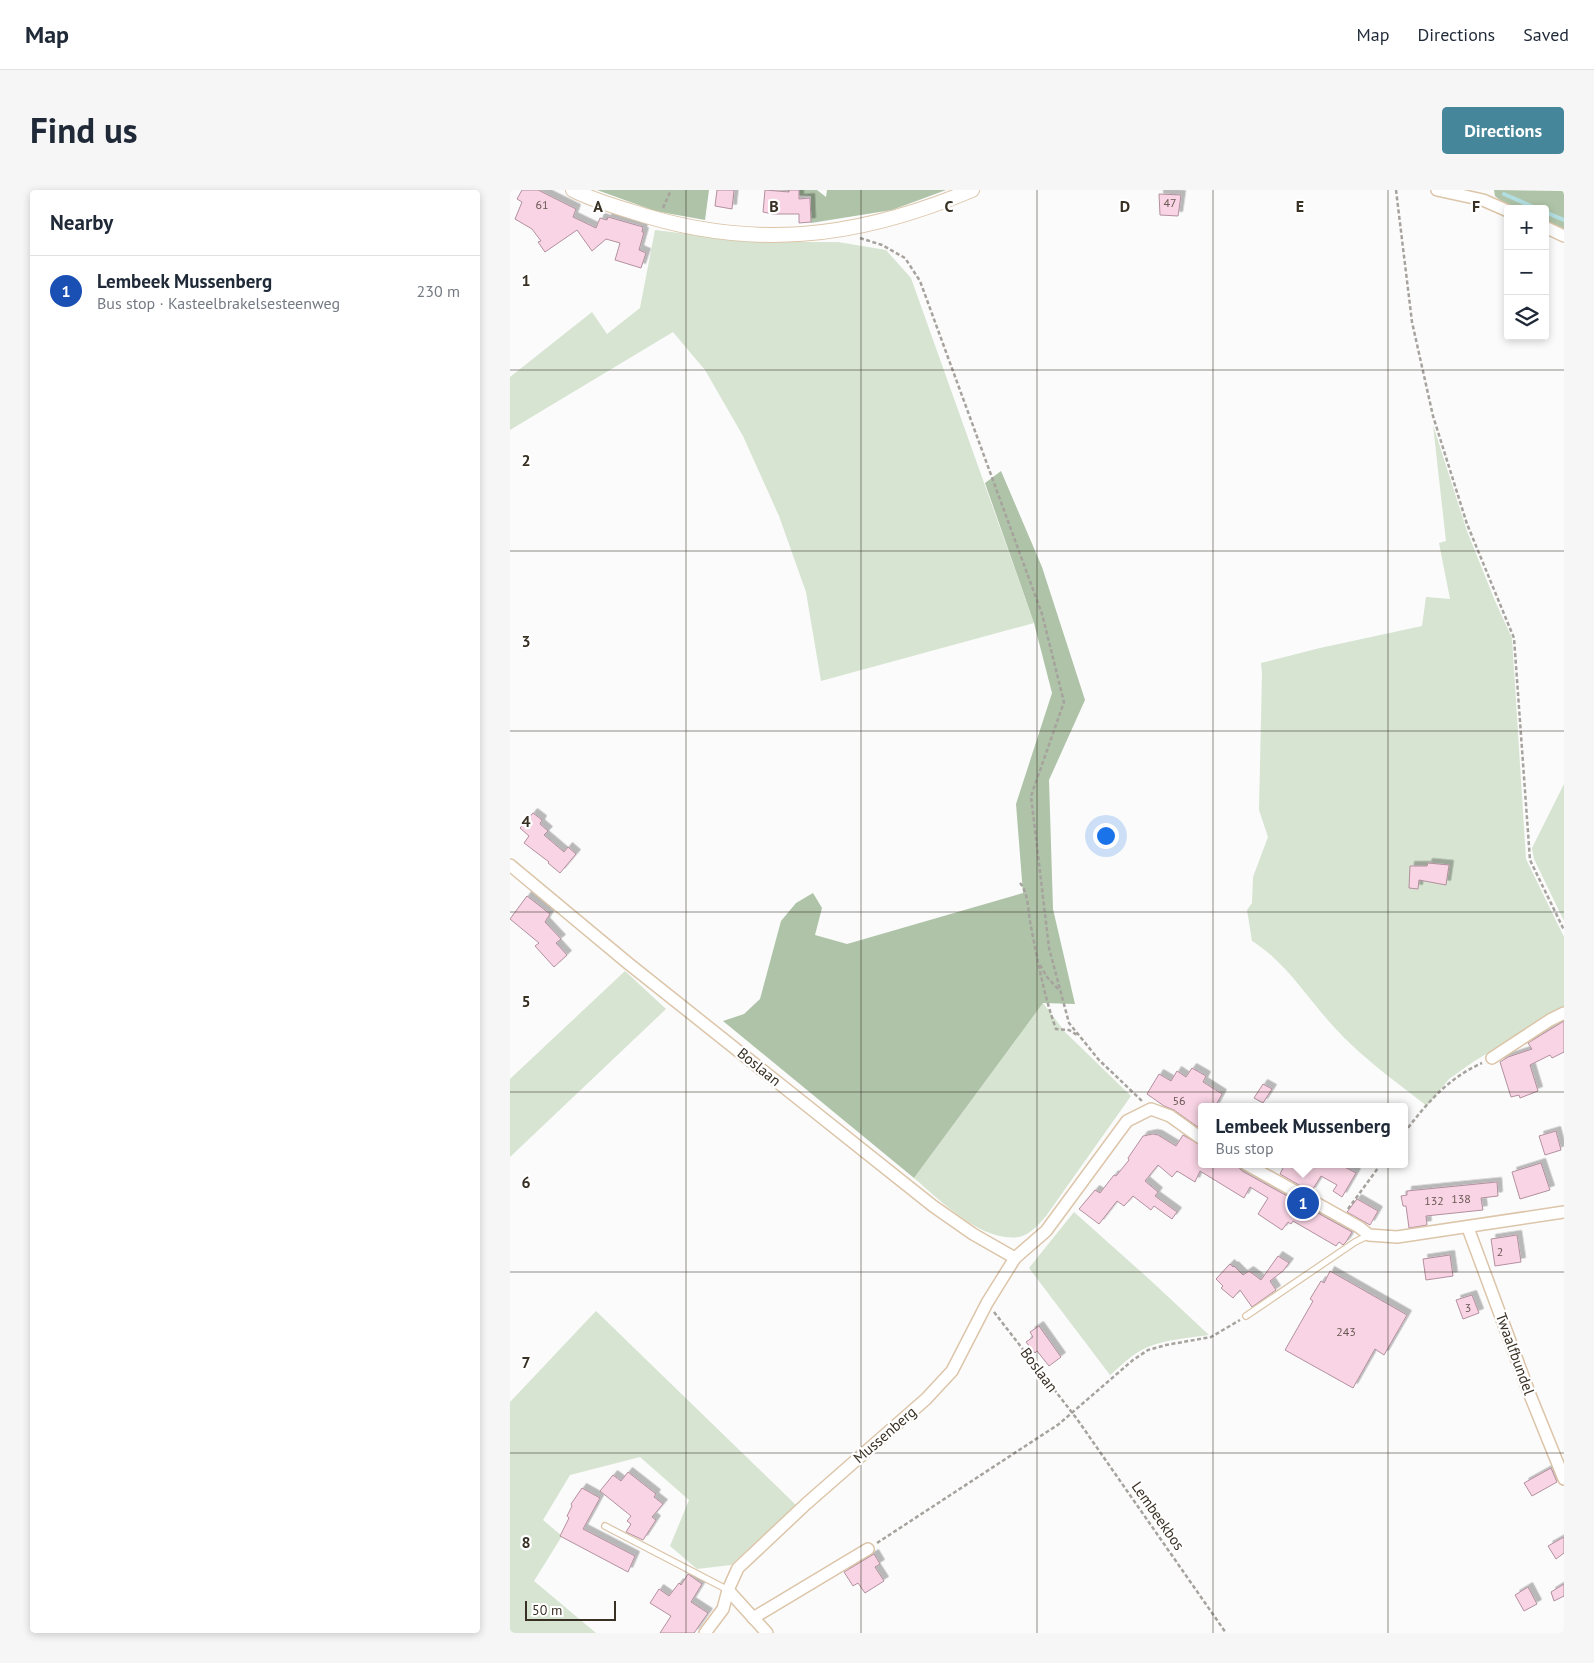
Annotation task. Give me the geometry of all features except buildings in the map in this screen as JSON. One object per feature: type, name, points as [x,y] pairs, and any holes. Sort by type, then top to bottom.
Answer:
[{"type":"street","points":[[573,190],[588,198],[657,220],[706,231],[795,236],[845,229],[915,212],[972,190]]},
{"type":"street","points":[[1438,190],[1482,195],[1504,209]]},
{"type":"street","points":[[1549,229],[1564,236]]},
{"type":"street","name":"Boslaan","points":[[510,866],[629,964],[933,1206],[973,1234],[1016,1258]]},
{"type":"street","points":[[1492,1058],[1564,1013]]},
{"type":"street","points":[[1151,1109],[1170,1116],[1198,1136]]},
{"type":"street","name":"Mussenberg","points":[[705,1633],[723,1609],[728,1590],[738,1568],[806,1504],[926,1399],[952,1371],[987,1303],[1016,1258],[1046,1231],[1127,1121],[1151,1109]]},
{"type":"street","points":[[1253,1168],[1342,1217],[1369,1235],[1397,1237],[1468,1228],[1564,1212]]},
{"type":"street","name":"Twaalfbundel","points":[[1468,1228],[1564,1480]]},
{"type":"street","points":[[753,1618],[868,1549]]},
{"type":"street","points":[[728,1590],[767,1633]]},
{"type":"lane","points":[[1246,1316],[1355,1242],[1369,1235]]},
{"type":"lane","points":[[605,1526],[728,1590]]},
{"type":"path","points":[[657,220],[671,190]]},
{"type":"path","points":[[1396,190],[1412,322],[1432,416],[1467,524],[1514,638],[1530,860],[1564,930]]},
{"type":"path","points":[[845,229],[848,235],[882,245],[905,258],[920,281],[1042,614],[1064,702],[1031,796],[1049,948],[1069,1023],[1099,1060],[1151,1109]]},
{"type":"path","points":[[1020,882],[1025,888],[1047,1004],[1056,1029],[1069,1030],[1081,1038]]},
{"type":"path","points":[[1038,960],[1047,977],[1060,991]]},
{"type":"path","points":[[1408,1128],[1427,1103],[1449,1082],[1472,1067],[1492,1058]]},
{"type":"path","points":[[1342,1217],[1378,1168]]},
{"type":"path","name":"Boslaan","points":[[987,1303],[1071,1414]]},
{"type":"path","points":[[868,1549],[1059,1424],[1133,1360],[1148,1350],[1211,1337],[1231,1327],[1246,1316]]},
{"type":"path","name":"Lembeekbos","points":[[1071,1414],[1226,1633]]},
{"type":"green space","points":[[597,190],[709,190],[705,220],[655,211]]},
{"type":"green space","points":[[788,190],[817,190],[826,197],[827,190],[946,190],[892,210],[811,223],[811,196],[788,195]]},
{"type":"green space","points":[[1494,190],[1564,191],[1564,229],[1549,223],[1549,205],[1509,205],[1495,196]]},
{"type":"green space","points":[[655,230],[753,242],[838,242],[886,250],[911,278],[1034,623],[821,681],[806,592],[779,516],[743,436],[705,370],[673,332],[510,430],[510,377],[592,312],[607,334],[640,308]]},
{"type":"green space","points":[[1433,425],[1467,531],[1512,638],[1526,859],[1564,937],[1564,1007],[1473,1062],[1449,1079],[1427,1106],[1344,1038],[1286,970],[1252,941],[1247,910],[1252,903],[1253,877],[1268,837],[1259,810],[1261,663],[1422,626],[1426,597],[1450,599],[1439,543],[1446,541]]},
{"type":"green space","points":[[1001,471],[1042,567],[1085,700],[1049,780],[1053,909],[1075,1004],[1043,1003],[914,1178],[723,1021],[744,1014],[760,999],[781,921],[796,903],[813,893],[822,908],[815,935],[847,944],[1023,893],[1016,804],[1052,693],[1034,623],[985,483]]},
{"type":"green space","points":[[1564,784],[1564,921],[1534,859],[1532,848]]},
{"type":"green space","points":[[625,971],[666,1009],[510,1157],[510,1079]]},
{"type":"green space","points":[[1043,1003],[1065,1032],[1131,1096],[1046,1216],[1031,1232],[1019,1237],[1005,1237],[976,1227],[962,1218],[914,1178]]},
{"type":"green space","points":[[1074,1212],[1209,1335],[1155,1344],[1133,1356],[1110,1375],[1029,1268]]},
{"type":"green space","points":[[596,1311],[796,1505],[731,1565],[697,1569],[670,1546],[689,1500],[640,1457],[570,1475],[543,1520],[562,1536],[534,1581],[596,1633],[510,1633],[510,1402]]},
{"type":"waterway","points":[[1504,194],[1529,205]]},
{"type":"waterway","points":[[1549,214],[1564,220]]},
{"type":"place","name":"Lembeek Mussenberg","points":[[1303,1203]]}]
